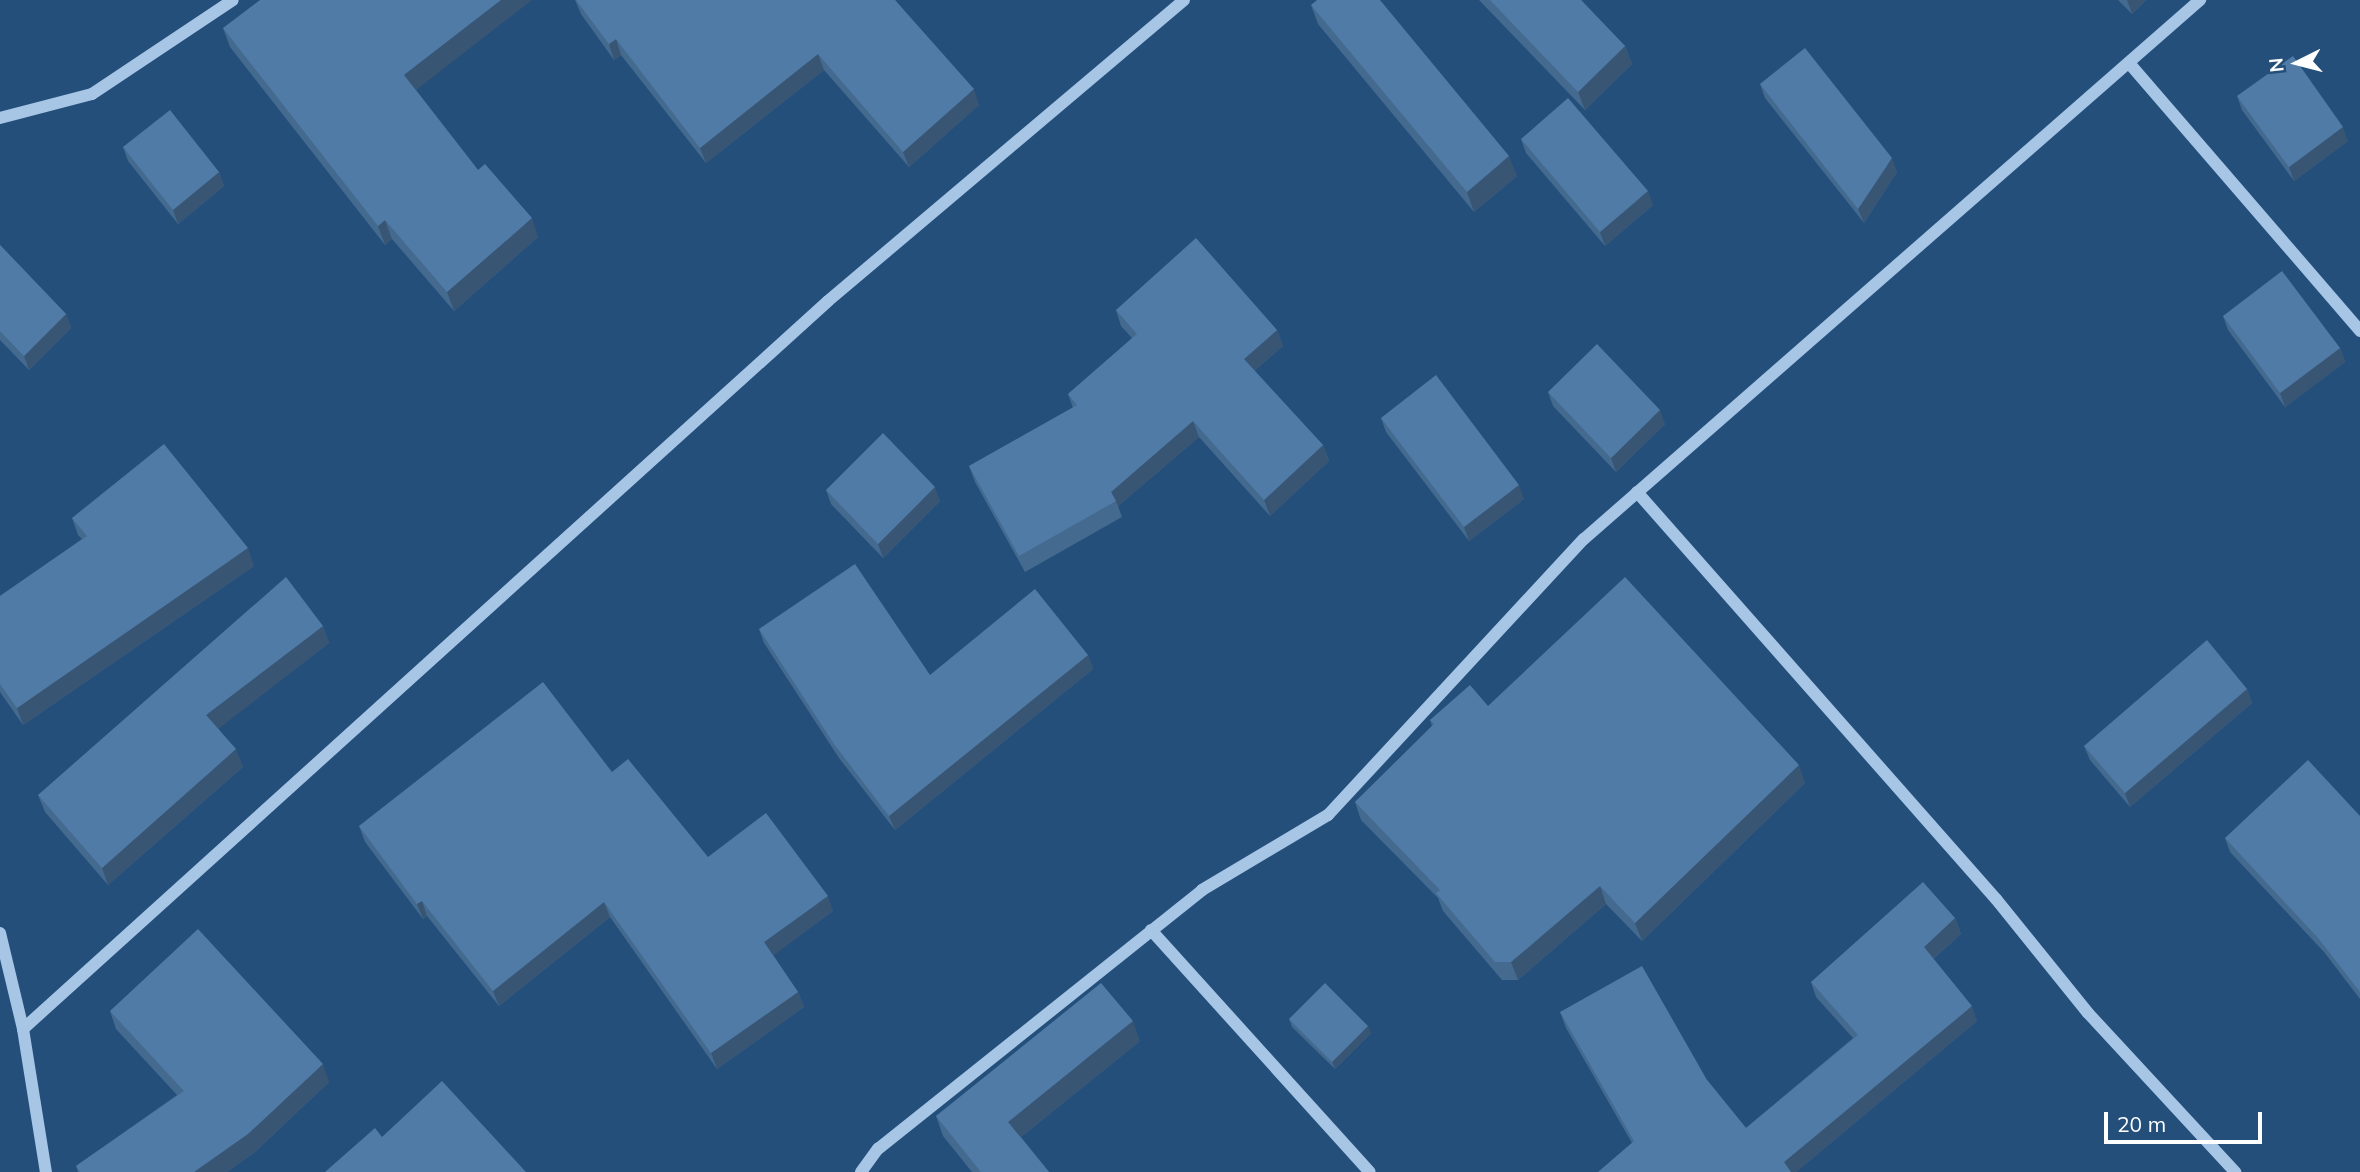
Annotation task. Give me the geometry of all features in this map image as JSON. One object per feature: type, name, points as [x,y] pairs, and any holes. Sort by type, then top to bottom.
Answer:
[{"type":"street","points":[[0,118],[92,94],[233,0]]},
{"type":"street","points":[[23,1029],[828,301],[1184,0]]},
{"type":"street","points":[[862,1172],[878,1149],[1202,890],[1328,815],[1584,538],[1871,284],[2200,0]]},
{"type":"street","points":[[2129,63],[2360,331]]},
{"type":"street","points":[[1637,492],[1996,899],[2088,1013],[2235,1172]]},
{"type":"street","points":[[1151,930],[1370,1172]]},
{"type":"street","points":[[0,933],[23,1029],[47,1172]]},
{"type":"building","points":[[260,0],[501,0],[404,75],[478,170],[485,164],[532,218],[447,292],[385,220],[378,226],[223,28]]},
{"type":"building","points":[[576,0],[895,0],[974,89],[903,152],[818,54],[700,148],[616,39],[609,44]]},
{"type":"building","points":[[1317,0],[1380,0],[1509,156],[1467,192],[1311,5]]},
{"type":"building","points":[[1490,0],[1581,0],[1625,46],[1578,92]]},
{"type":"building","points":[[1805,48],[1892,158],[1858,209],[1760,84]]},
{"type":"building","points":[[2293,56],[2343,127],[2289,167],[2237,96]]},
{"type":"building","points":[[1568,98],[1648,191],[1600,232],[1521,139]]},
{"type":"building","points":[[170,110],[219,172],[173,210],[123,147]]},
{"type":"building","points":[[1196,238],[1277,330],[1244,359],[1323,445],[1264,500],[1193,421],[1111,492],[1116,501],[1019,556],[969,466],[1077,405],[1068,394],[1137,334],[1116,310]]},
{"type":"building","points":[[0,245],[66,314],[24,356],[0,331]]},
{"type":"building","points":[[2282,271],[2340,348],[2280,393],[2223,316]]},
{"type":"building","points":[[1597,344],[1660,410],[1611,458],[1548,392]]},
{"type":"building","points":[[1436,375],[1519,485],[1464,527],[1381,418]]},
{"type":"building","points":[[883,433],[935,487],[878,544],[826,490]]},
{"type":"building","points":[[164,444],[248,548],[17,708],[0,684],[0,596],[87,536],[72,518]]},
{"type":"building","points":[[855,564],[930,675],[1035,589],[1088,655],[889,816],[834,744],[759,629]]},
{"type":"building","points":[[286,577],[323,626],[206,715],[236,749],[102,868],[38,795]]},
{"type":"building","points":[[1625,577],[1799,765],[1635,923],[1600,886],[1511,962],[1495,962],[1436,893],[1440,890],[1355,802],[1434,724],[1430,720],[1470,685],[1488,706]]},
{"type":"building","points":[[2207,640],[2247,689],[2125,793],[2084,746]]},
{"type":"building","points":[[543,682],[612,772],[628,759],[708,857],[766,813],[828,896],[764,942],[798,992],[711,1053],[604,902],[493,991],[422,901],[417,904],[359,826]]},
{"type":"building","points":[[2308,760],[2360,816],[2360,992],[2319,939],[2225,838]]},
{"type":"building","points":[[1923,882],[1955,918],[1924,947],[1972,1006],[1784,1162],[1791,1172],[1598,1172],[1634,1141],[1560,1012],[1642,966],[1707,1080],[1746,1128],[1858,1035],[1811,982]]},
{"type":"building","points":[[198,929],[323,1064],[248,1134],[194,1172],[80,1172],[76,1166],[184,1091],[110,1011]]},
{"type":"building","points":[[1101,983],[1133,1021],[1008,1122],[1049,1172],[981,1172],[936,1116]]},
{"type":"building","points":[[1325,983],[1368,1026],[1332,1062],[1289,1019]]},
{"type":"building","points":[[442,1081],[526,1172],[325,1172],[375,1128],[382,1137]]}]
